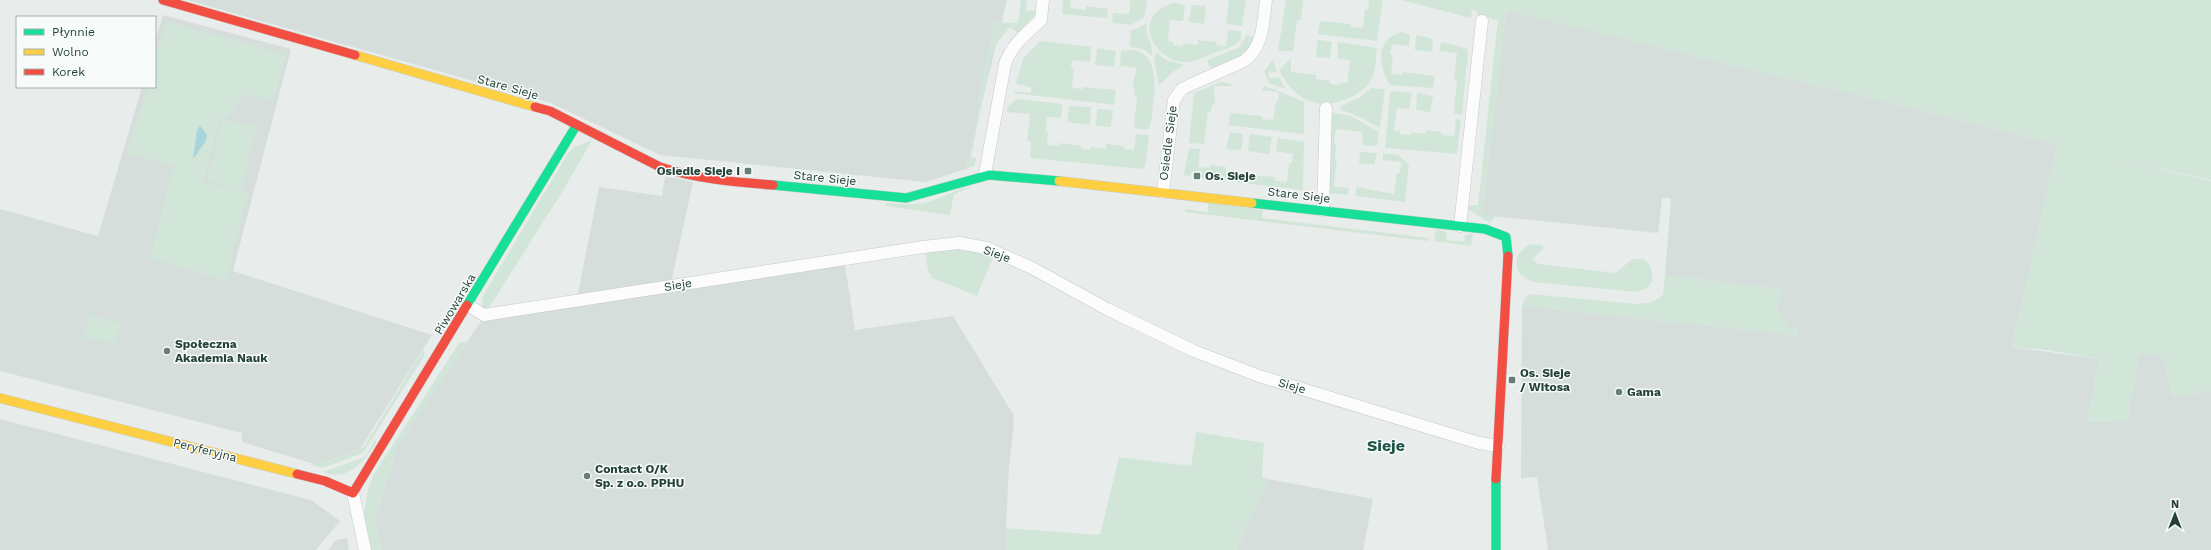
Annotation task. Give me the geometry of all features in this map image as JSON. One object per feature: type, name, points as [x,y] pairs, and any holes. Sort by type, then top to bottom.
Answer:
[{"type":"street","name":"Stare Sieje","points":[[163,0],[550,111],[576,126],[660,167],[708,179],[906,198],[922,196],[985,174],[1163,192],[1460,226],[1485,229],[1506,236],[1509,263],[1498,446]]},
{"type":"street","points":[[985,174],[1005,64],[1009,52],[1016,43],[1041,20],[1043,0]]},
{"type":"street","name":"Osiedle Sieje","points":[[1163,192],[1174,100],[1182,89],[1244,61],[1252,55],[1261,36],[1266,0]]},
{"type":"street","points":[[1460,226],[1482,21]]},
{"type":"street","points":[[1323,210],[1326,108]]},
{"type":"street","name":"Piwowarska","points":[[353,494],[576,126]]},
{"type":"street","name":"Sieje","points":[[468,305],[484,315],[923,247],[959,243],[987,248],[1032,268],[1108,309],[1194,351],[1259,376],[1479,443],[1498,446]]},
{"type":"street","name":"Peryferyjna","points":[[0,398],[303,475],[325,481],[353,494]]},
{"type":"street","points":[[1496,550],[1498,446]]},
{"type":"street","points":[[353,494],[365,550]]},
{"type":"shaded area","points":[[187,0],[1007,0],[966,169],[925,182],[660,155],[551,103]]},
{"type":"shaded area","points":[[1506,10],[2058,144],[2012,347],[2099,359],[2088,422],[2127,421],[2139,353],[2164,356],[2172,397],[2211,391],[2211,550],[1548,550],[1537,477],[1521,478],[1522,306],[1797,335],[1798,328],[1787,326],[1787,321],[1777,311],[1781,289],[1665,275],[1671,198],[1662,198],[1658,233],[1482,215]]},
{"type":"shaded area","points":[[163,15],[291,49],[233,271],[432,335],[360,449],[322,463],[311,463],[242,442],[242,433],[0,371],[0,209],[98,236],[142,88],[156,88],[156,38]]},
{"type":"shaded area","points":[[665,176],[693,182],[671,283],[844,258],[855,330],[953,316],[1013,414],[1014,423],[1009,467],[1006,528],[1007,550],[382,550],[375,518],[399,442],[483,318],[577,298],[599,187],[662,196]]},
{"type":"shaded area","points":[[0,419],[311,500],[340,521],[316,550],[0,550]]},
{"type":"shaded area","points":[[1269,479],[1373,499],[1363,550],[1236,550]]},
{"type":"shaded area","points":[[347,538],[349,550],[328,550],[336,540]]},
{"type":"green space","points":[[1021,0],[1027,0],[1026,10],[1034,11],[1036,14],[1018,33],[1010,27],[997,43],[992,52],[971,157],[976,158],[975,165],[966,169],[980,104],[977,104],[994,22],[1018,23]]},
{"type":"green space","points":[[1063,0],[1071,0],[1070,8],[1086,10],[1086,6],[1108,9],[1107,18],[1062,14]]},
{"type":"green space","points":[[1130,0],[1147,0],[1144,17],[1131,25],[1112,23],[1113,13],[1129,14]]},
{"type":"green space","points":[[1229,0],[1246,0],[1242,26],[1226,24]]},
{"type":"green space","points":[[1286,0],[1303,0],[1301,20],[1297,20],[1293,51],[1278,51]]},
{"type":"green space","points":[[1369,0],[1383,0],[1377,41],[1318,34],[1320,21],[1351,24],[1351,27],[1363,28],[1365,9],[1368,10]]},
{"type":"green space","points":[[1401,0],[2211,0],[2211,180],[2114,158],[2211,181],[2211,391],[2172,397],[2164,356],[2139,353],[2127,421],[2088,422],[2099,359],[2047,350],[2012,347],[2057,144],[1506,10],[1482,214],[1495,216],[1490,223],[1467,209],[1471,205],[1478,205],[1498,20],[1477,15],[1478,11],[1472,10],[1471,18]]},
{"type":"green space","points":[[1175,3],[1185,5],[1183,21],[1170,20],[1168,41],[1173,42],[1173,45],[1183,46],[1183,43],[1198,45],[1198,40],[1217,42],[1216,45],[1226,46],[1228,30],[1241,31],[1241,40],[1231,47],[1198,60],[1180,62],[1171,59],[1162,53],[1155,45],[1149,28],[1152,18],[1159,10],[1169,4]]},
{"type":"green space","points":[[1192,5],[1206,6],[1204,24],[1188,22]]},
{"type":"green space","points":[[166,21],[286,55],[273,101],[245,93],[227,118],[220,117],[203,182],[248,192],[226,281],[150,258],[173,166],[127,153],[147,88],[156,88],[156,55]]},
{"type":"green space","points":[[1147,23],[1146,28],[1152,48],[1152,56],[1143,49],[1130,47],[1131,30]]},
{"type":"green space","points":[[1402,32],[1410,35],[1409,46],[1392,44],[1390,54],[1393,54],[1391,74],[1403,75],[1403,72],[1435,76],[1433,88],[1390,85],[1386,78],[1381,62],[1383,47],[1393,36]]},
{"type":"green space","points":[[1246,35],[1254,37],[1248,49],[1243,54],[1226,63],[1213,68],[1210,67],[1207,60],[1240,47]]},
{"type":"green space","points":[[1418,35],[1433,39],[1432,52],[1415,50],[1416,36]]},
{"type":"green space","points":[[1040,41],[1091,47],[1090,62],[1072,60],[1071,68],[1074,69],[1072,88],[1083,89],[1084,87],[1116,90],[1114,105],[1014,93],[1015,91],[1031,93],[1031,87],[1016,84],[1023,59]]},
{"type":"green space","points":[[1317,41],[1332,42],[1330,58],[1316,57]]},
{"type":"green space","points":[[1338,42],[1377,48],[1376,63],[1370,81],[1356,94],[1337,102],[1327,104],[1317,103],[1300,96],[1292,89],[1279,70],[1291,58],[1291,72],[1316,75],[1316,79],[1330,81],[1330,84],[1340,85],[1341,82],[1347,83],[1350,60],[1338,59]]},
{"type":"green space","points":[[1441,42],[1466,48],[1468,51],[1462,115],[1455,114],[1454,112],[1457,81],[1454,80],[1457,53],[1439,51]]},
{"type":"green space","points":[[1097,48],[1116,51],[1114,67],[1095,65]]},
{"type":"green space","points":[[1133,50],[1142,53],[1152,66],[1154,76],[1154,96],[1151,122],[1148,130],[1134,128],[1137,96],[1134,96],[1135,88],[1132,87],[1137,68],[1120,66],[1121,51]]},
{"type":"green space","points":[[1156,52],[1166,60],[1184,65],[1173,72],[1159,85],[1154,60]]},
{"type":"green space","points":[[1273,60],[1277,72],[1269,71],[1268,74],[1270,78],[1276,78],[1278,76],[1285,88],[1270,84],[1264,71]]},
{"type":"green space","points":[[1221,82],[1232,84],[1232,86],[1214,86],[1215,105],[1212,105],[1211,113],[1208,112],[1204,144],[1189,143],[1194,93]]},
{"type":"green space","points":[[1264,86],[1279,91],[1304,102],[1304,134],[1229,125],[1230,113],[1262,116],[1262,119],[1273,120],[1279,92],[1262,90]]},
{"type":"green space","points":[[1371,88],[1385,89],[1380,128],[1362,118],[1340,109],[1341,106],[1361,97]]},
{"type":"green space","points":[[1393,91],[1412,93],[1409,109],[1397,108],[1394,130],[1400,131],[1400,134],[1410,135],[1411,132],[1425,134],[1426,130],[1442,132],[1442,135],[1454,136],[1456,119],[1461,120],[1457,154],[1385,148],[1390,93]]},
{"type":"green space","points":[[1417,93],[1433,96],[1430,112],[1416,110]]},
{"type":"green space","points":[[1017,99],[1063,104],[1061,118],[1047,117],[1047,145],[1059,146],[1060,143],[1081,146],[1081,149],[1090,150],[1091,147],[1106,149],[1106,144],[1124,146],[1124,149],[1134,150],[1136,134],[1149,135],[1145,166],[1142,169],[1030,158],[1031,141],[1027,141],[1030,114],[1007,112],[1007,107]]},
{"type":"green space","points":[[1069,106],[1091,107],[1090,125],[1067,122]]},
{"type":"green space","points":[[1097,109],[1113,110],[1111,127],[1096,126]]},
{"type":"green space","points":[[1330,112],[1351,116],[1379,132],[1377,146],[1363,145],[1362,132],[1336,129],[1334,143],[1336,144],[1335,158],[1337,159],[1334,186],[1349,188],[1348,195],[1329,193]]},
{"type":"green space","points":[[222,120],[256,127],[241,189],[207,181]]},
{"type":"green space","points":[[1230,132],[1243,134],[1241,150],[1226,149]]},
{"type":"green space","points":[[1250,134],[1272,137],[1269,154],[1248,151]]},
{"type":"green space","points":[[1278,138],[1304,142],[1303,190],[1199,178],[1199,174],[1191,173],[1190,177],[1184,175],[1189,148],[1200,149],[1198,167],[1209,168],[1210,165],[1226,167],[1226,172],[1240,173],[1240,176],[1251,177],[1252,175],[1275,177],[1275,181],[1287,182],[1289,163],[1292,163],[1293,154],[1276,151]]},
{"type":"green space","points":[[592,140],[564,189],[487,311],[482,307],[482,299],[487,289],[568,153],[575,147]]},
{"type":"green space","points":[[1360,152],[1377,153],[1374,165],[1359,163]]},
{"type":"green space","points":[[1383,153],[1399,155],[1409,165],[1405,202],[1355,196],[1357,187],[1394,194],[1397,173],[1400,173],[1401,162],[1383,160]]},
{"type":"green space","points":[[972,187],[954,194],[950,215],[885,206],[887,203],[925,203],[961,189]]},
{"type":"green space","points":[[1208,203],[1263,210],[1262,218],[1428,238],[1428,241],[1185,212],[1185,209],[1208,212]]},
{"type":"green space","points":[[1436,229],[1447,232],[1446,240],[1464,242],[1465,235],[1473,234],[1471,246],[1434,241]]},
{"type":"green space","points":[[1531,244],[1542,245],[1544,248],[1533,259],[1538,264],[1616,273],[1632,259],[1644,259],[1650,266],[1652,281],[1647,288],[1637,292],[1532,282],[1520,274],[1517,265],[1518,257],[1522,250]]},
{"type":"green space","points":[[957,248],[993,257],[977,296],[932,278],[928,271],[925,252]]},
{"type":"green space","points":[[1665,275],[1781,289],[1777,311],[1788,321],[1787,326],[1798,327],[1797,335],[1522,306],[1525,298],[1530,294],[1637,304],[1653,302],[1663,295]]},
{"type":"green space","points":[[89,315],[121,323],[115,344],[84,337]]},
{"type":"green space","points":[[459,343],[466,343],[399,442],[375,518],[382,550],[371,550],[364,514],[368,489],[374,474]]},
{"type":"green space","points":[[423,350],[425,353],[424,356],[363,453],[323,468],[311,465],[312,463],[323,463],[363,448]]},
{"type":"green space","points":[[1196,432],[1264,443],[1262,477],[1269,479],[1236,550],[1007,550],[1006,528],[1100,535],[1119,457],[1191,466]]},
{"type":"green space","points":[[375,440],[377,442],[367,456],[355,468],[341,474],[332,475],[323,472],[365,457]]},
{"type":"water","points":[[200,126],[207,135],[206,141],[193,159],[197,130]]},
{"type":"traffic: fast","points":[[467,305],[576,126]]},
{"type":"traffic: fast","points":[[773,185],[906,198],[989,175],[1059,181]]},
{"type":"traffic: fast","points":[[1252,203],[1485,229],[1506,237],[1508,256]]},
{"type":"traffic: fast","points":[[1496,479],[1496,550]]},
{"type":"traffic: slow","points":[[355,55],[535,107]]},
{"type":"traffic: slow","points":[[1059,181],[1252,203]]},
{"type":"traffic: slow","points":[[0,398],[297,474]]},
{"type":"traffic: jam","points":[[163,0],[355,55]]},
{"type":"traffic: jam","points":[[535,107],[550,111],[660,167],[702,177],[773,185]]},
{"type":"traffic: jam","points":[[1496,479],[1508,256]]},
{"type":"traffic: jam","points":[[297,474],[325,481],[353,493],[467,305]]},
{"type":"place","name":"Osiedle Sieje I","points":[[748,171]]},
{"type":"place","name":"Os. Sieje","points":[[1197,176]]},
{"type":"place","name":"Społeczna Akademia Nauk","points":[[167,351]]},
{"type":"place","name":"Os. Sieje / Witosa","points":[[1512,380]]},
{"type":"place","name":"Gama","points":[[1619,392]]},
{"type":"place","name":"Contact O/K Sp. z o.o. PPHU","points":[[587,476]]},
{"type":"district","name":"Sieje","points":[[1386,445]]}]
